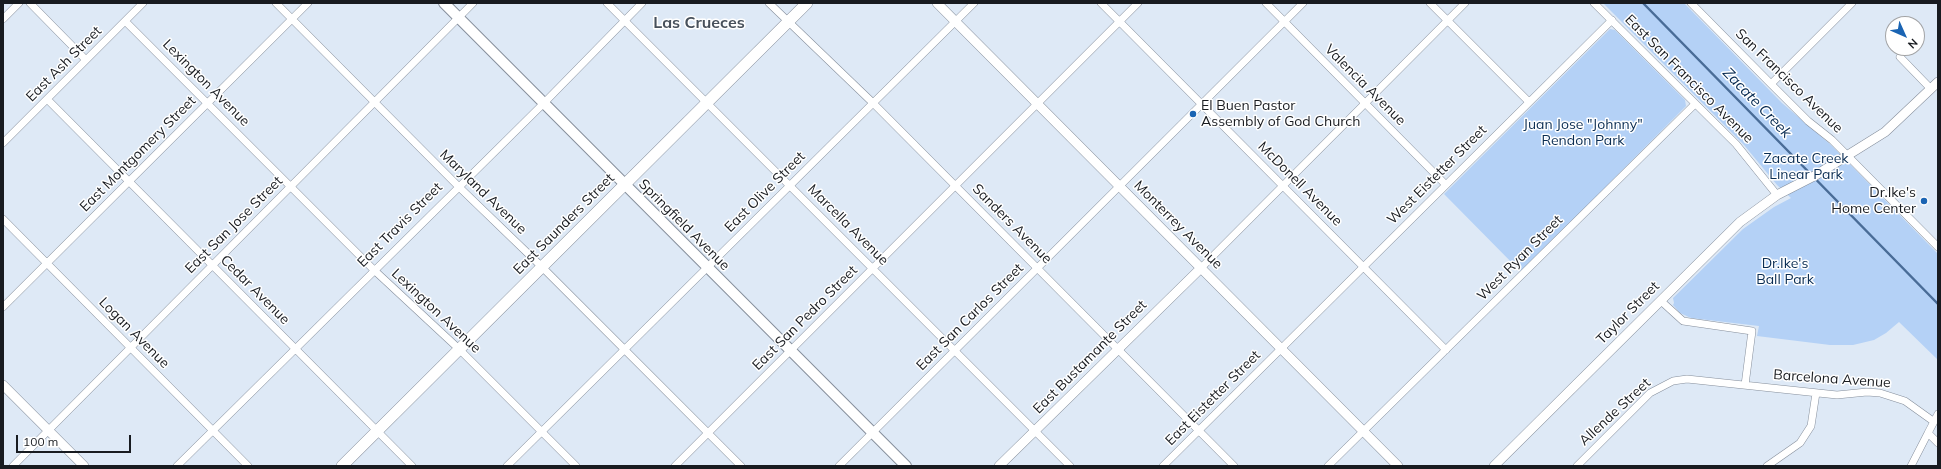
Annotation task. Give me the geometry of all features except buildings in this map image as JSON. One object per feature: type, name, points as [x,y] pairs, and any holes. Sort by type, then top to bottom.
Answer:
[{"type":"main road","name":"Springfield Avenue","points":[[444,3],[906,466]]},
{"type":"main road","name":"East Saunders Street","points":[[342,466],[807,3]]},
{"type":"street","points":[[3,19],[19,3]]},
{"type":"street","points":[[30,3],[86,60]]},
{"type":"street","name":"East Ash Street","points":[[3,143],[143,3]]},
{"type":"street","name":"Maryland Avenue","points":[[276,3],[458,186],[542,267],[741,466]]},
{"type":"street","name":"East Montgomery Street","points":[[3,307],[308,3]]},
{"type":"street","name":"East San Jose Street","points":[[13,466],[473,3]]},
{"type":"street","name":"Marcella Avenue","points":[[607,3],[1070,466]]},
{"type":"street","name":"East Travis Street","points":[[177,466],[458,186],[544,103],[642,3]]},
{"type":"street","name":"Sanders Avenue","points":[[769,3],[873,103],[1234,466]]},
{"type":"street","name":"Monterrey Avenue","points":[[937,3],[1398,466]]},
{"type":"street","name":"East Olive Street","points":[[507,466],[974,3]]},
{"type":"street","name":"McDonell Avenue","points":[[1102,3],[1446,350]]},
{"type":"street","name":"East San Pedro Street","points":[[675,466],[1138,3]]},
{"type":"street","name":"Valencia Avenue","points":[[1266,3],[1446,184]]},
{"type":"street","name":"East San Carlos Street","points":[[839,466],[1302,3]]},
{"type":"street","points":[[1430,3],[1529,102]]},
{"type":"street","points":[[1200,268],[1465,3]]},
{"type":"street","name":"East San Francisco Avenue","points":[[1594,3],[1736,144],[1777,195]]},
{"type":"street","name":"San Francisco Avenue","points":[[1691,3],[1808,121],[1832,140],[1938,247]]},
{"type":"street","points":[[1771,84],[1849,4]]},
{"type":"street","name":"West Eistetter Street","points":[[1281,349],[1612,20]]},
{"type":"street","name":"Lexington Avenue","points":[[125,21],[374,270],[459,349],[576,466]]},
{"type":"street","points":[[1900,57],[1935,85]]},
{"type":"street","name":"Taylor Street","points":[[1494,466],[1740,222],[1777,195],[1838,162],[1885,132],[1935,85]]},
{"type":"street","name":"Cedar Avenue","points":[[47,99],[412,466]]},
{"type":"street","name":"West Ryan Street","points":[[1328,466],[1695,104]]},
{"type":"street","name":"Logan Avenue","points":[[3,219],[248,466]]},
{"type":"street","name":"East Bustamante Street","points":[[999,466],[1200,268]]},
{"type":"street","points":[[1660,301],[1683,321],[1752,330],[1745,384]]},
{"type":"street","name":"East Eistetter Street","points":[[1163,466],[1281,349]]},
{"type":"street","name":"Barcelona Avenue","points":[[1673,381],[1687,379],[1837,395],[1866,392],[1887,394],[1905,401],[1933,421]]},
{"type":"street","name":"Allende Street","points":[[1577,466],[1650,393],[1673,381]]},
{"type":"street","points":[[3,385],[84,466]]},
{"type":"street","points":[[1767,466],[1800,443],[1811,426],[1816,393]]},
{"type":"street","points":[[1911,466],[1933,421],[1938,414]]},
{"type":"street","points":[[1928,433],[1938,443]]},
{"type":"green space","points":[[1603,3],[1684,3],[1782,103],[1831,145],[1938,254],[1938,360],[1899,322],[1886,333],[1874,340],[1853,345],[1830,345],[1757,336],[1759,326],[1691,318],[1680,313],[1673,305],[1673,298],[1743,229],[1774,207],[1791,198],[1777,185],[1744,145]]},
{"type":"green space","name":"Juan Jose \"Johnny\" Rendon Park","points":[[1610,29],[1615,30],[1685,100],[1686,106],[1521,272],[1444,194]]},
{"type":"waterway","name":"Zacate Creek","points":[[1643,3],[1938,304]]},
{"type":"place","name":"El Buen Pastor Assembly of God Church","points":[[1193,114]]},
{"type":"place","name":"Dr.Ike's Home Center","points":[[1924,201]]},
{"type":"district","name":"Las Crueces","points":[[699,23]]},
{"type":"park label","name":"Zacate Creek Linear Park","points":[[1806,168]]},
{"type":"park label","name":"Dr.Ike's Ball Park","points":[[1785,272]]}]
